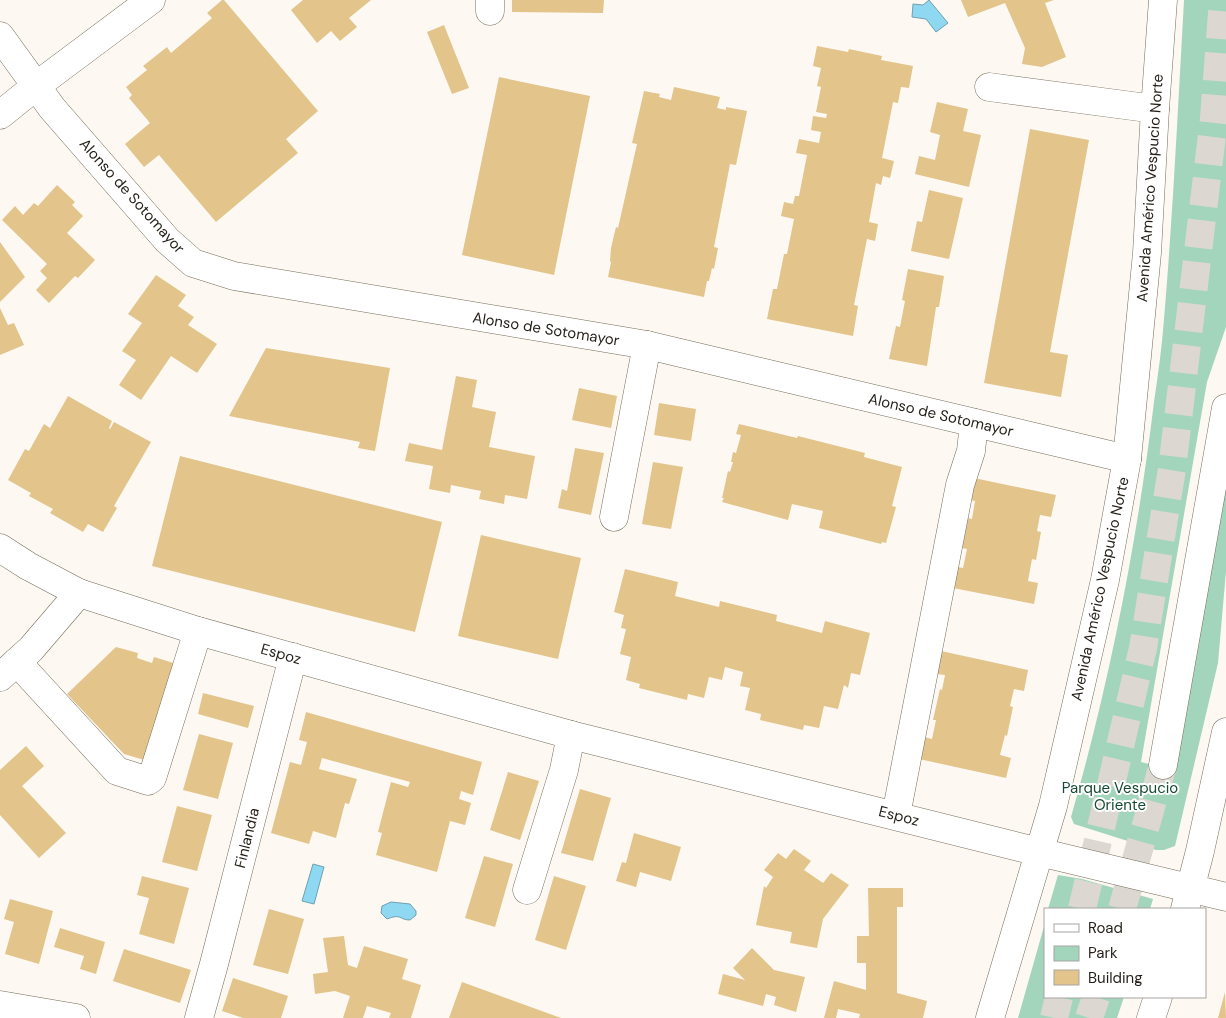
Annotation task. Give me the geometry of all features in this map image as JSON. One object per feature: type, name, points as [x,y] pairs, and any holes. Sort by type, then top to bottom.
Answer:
[{"type":"main road","points":[[0,115],[151,0]]},
{"type":"main road","name":"Avenida Américo Vespucio Norte","points":[[990,1018],[1053,806],[1071,720],[1105,580],[1127,458],[1147,252],[1155,109],[1164,0]]},
{"type":"main road","name":"Alonso de Sotomayor","points":[[0,36],[52,108],[167,240],[193,263],[234,276],[647,346],[1127,458]]},
{"type":"main road","points":[[989,87],[1155,109]]},
{"type":"main road","points":[[614,517],[647,346]]},
{"type":"main road","points":[[1163,764],[1226,408]]},
{"type":"main road","points":[[896,816],[960,485],[971,451],[974,423]]},
{"type":"main road","name":"Espoz","points":[[0,548],[28,566],[79,593],[198,631],[571,735],[1040,852],[1188,899],[1226,897]]},
{"type":"main road","points":[[79,593],[53,625],[8,669],[117,771],[148,781],[152,778],[198,631]]},
{"type":"main road","name":"Finlandia","points":[[199,1018],[293,657]]},
{"type":"main road","points":[[1188,899],[1226,732]]},
{"type":"main road","points":[[527,890],[564,770],[571,735]]},
{"type":"main road","points":[[1150,1018],[1158,998]]},
{"type":"main road","points":[[0,1005],[76,1018]]},
{"type":"green space","name":"Parque Vespucio Oriente","points":[[1184,0],[1226,0],[1226,327],[1207,382],[1141,762],[1169,769],[1226,456],[1226,571],[1218,663],[1175,846],[1164,850],[1156,850],[1074,824],[1071,817],[1098,714],[1121,611],[1147,454],[1163,329],[1173,199]]},
{"type":"green space","points":[[1058,875],[1082,879],[1153,899],[1150,908],[1048,908]]},
{"type":"green space","points":[[1044,927],[1044,998],[1124,998],[1117,1018],[1018,1018]]},
{"type":"water","points":[[929,0],[948,23],[936,32],[926,19],[912,17],[913,4],[923,5]]},
{"type":"water","points":[[313,864],[324,867],[314,904],[302,901]]},
{"type":"water","points":[[391,902],[410,904],[416,911],[416,915],[410,920],[398,917],[387,919],[381,913],[382,906]]},
{"type":"building","points":[[224,0],[318,111],[286,139],[298,153],[216,222],[159,155],[144,167],[125,144],[150,123],[129,98],[132,95],[126,87],[147,70],[143,66],[167,47],[171,53],[212,18],[207,13]]},
{"type":"building","points":[[303,0],[371,0],[349,18],[357,27],[340,41],[331,31],[317,43],[291,10]]},
{"type":"building","points":[[512,0],[604,0],[603,13],[512,12]]},
{"type":"building","points":[[961,0],[1054,0],[1045,3],[1066,57],[1042,67],[1022,64],[1025,48],[1005,3],[968,17]]},
{"type":"building","points":[[444,25],[469,88],[452,94],[427,32]]},
{"type":"building","points":[[817,46],[848,52],[849,49],[882,56],[881,60],[913,66],[909,88],[901,87],[898,103],[893,102],[882,158],[894,161],[890,178],[883,176],[881,185],[876,183],[869,222],[878,224],[875,241],[867,239],[854,305],[858,306],[853,336],[767,319],[773,289],[777,289],[784,254],[787,254],[794,219],[781,216],[784,202],[793,204],[795,196],[799,196],[807,155],[796,153],[799,139],[819,143],[821,132],[811,130],[813,116],[826,118],[827,114],[816,112],[821,87],[817,86],[821,68],[813,66]]},
{"type":"building","points":[[499,77],[590,96],[554,275],[462,255]]},
{"type":"building","points":[[674,87],[720,97],[717,108],[726,110],[726,107],[747,111],[736,165],[730,164],[714,247],[718,248],[714,269],[712,268],[709,281],[707,281],[704,297],[608,277],[611,248],[616,227],[618,228],[637,144],[632,143],[644,91],[660,94],[659,97],[671,100]]},
{"type":"building","points":[[937,102],[968,109],[963,131],[981,135],[969,187],[915,174],[919,156],[935,160],[940,135],[930,132]]},
{"type":"building","points":[[1030,129],[1089,140],[1050,352],[1068,355],[1061,397],[984,383]]},
{"type":"building","points":[[57,185],[75,202],[72,205],[83,216],[67,233],[95,260],[78,278],[75,276],[49,303],[36,290],[47,278],[40,271],[47,264],[2,220],[15,206],[23,215],[34,203],[38,206]]},
{"type":"building","points":[[929,190],[963,198],[949,259],[911,251],[917,221],[922,222]]},
{"type":"building","points":[[0,242],[25,277],[0,302]]},
{"type":"building","points":[[908,269],[944,276],[939,307],[936,307],[927,366],[889,359],[896,326],[900,327],[905,301],[902,300]]},
{"type":"building","points":[[156,275],[186,295],[178,306],[194,317],[188,325],[217,344],[197,373],[171,356],[141,400],[119,385],[136,360],[122,351],[142,323],[128,314]]},
{"type":"building","points":[[0,308],[8,325],[14,323],[24,345],[0,355]]},
{"type":"building","points":[[266,348],[390,368],[375,451],[358,448],[360,442],[229,416]]},
{"type":"building","points":[[456,376],[477,380],[472,407],[496,412],[489,447],[535,456],[527,499],[505,495],[504,504],[479,499],[481,491],[451,485],[450,493],[429,489],[433,466],[405,461],[409,443],[442,450]]},
{"type":"building","points":[[579,388],[617,396],[611,428],[572,420]]},
{"type":"building","points":[[68,396],[112,421],[110,429],[114,422],[151,442],[114,506],[117,508],[103,532],[88,524],[83,532],[50,513],[53,509],[29,496],[31,493],[8,480],[25,449],[29,451],[44,424],[50,428]]},
{"type":"building","points":[[659,403],[696,409],[691,441],[654,435]]},
{"type":"building","points":[[739,424],[797,438],[798,436],[865,453],[864,457],[902,467],[892,506],[896,507],[886,543],[882,542],[881,544],[819,528],[823,511],[792,504],[788,520],[722,502],[728,471],[730,472],[733,462],[731,462],[733,452],[736,453],[741,435],[736,434]]},
{"type":"building","points":[[575,448],[604,453],[591,515],[558,508],[562,489],[567,491]]},
{"type":"building","points":[[180,456],[442,522],[415,632],[152,566]]},
{"type":"building","points":[[653,462],[683,467],[671,529],[642,524]]},
{"type":"building","points":[[969,477],[1056,495],[1051,517],[1040,515],[1037,531],[1041,532],[1036,560],[1032,559],[1028,581],[1038,583],[1034,604],[948,587],[952,566],[963,568],[967,549],[962,548],[968,518],[972,519],[975,501],[965,499]]},
{"type":"building","points":[[481,535],[581,558],[558,659],[458,636]]},
{"type":"building","points":[[625,569],[678,582],[675,596],[719,607],[720,601],[777,615],[776,621],[822,633],[825,621],[870,633],[860,675],[851,673],[848,688],[844,685],[838,709],[824,706],[819,728],[804,725],[803,730],[760,720],[761,714],[745,710],[750,688],[740,686],[743,672],[725,667],[722,680],[709,677],[704,698],[688,694],[687,700],[639,688],[640,684],[626,680],[631,657],[620,654],[626,629],[621,628],[624,615],[614,612]]},
{"type":"building","points":[[116,647],[138,653],[137,658],[152,663],[154,657],[180,665],[151,762],[124,754],[67,694]]},
{"type":"building","points":[[941,651],[1028,670],[1024,691],[1014,689],[1010,706],[1013,707],[1007,736],[1005,735],[1000,755],[1011,758],[1006,778],[919,759],[924,737],[932,739],[936,720],[933,720],[945,675],[936,674]]},
{"type":"building","points":[[203,693],[254,706],[248,728],[198,714]]},
{"type":"building","points":[[306,712],[482,762],[473,795],[461,791],[459,799],[471,803],[465,825],[450,821],[437,872],[376,855],[382,833],[378,832],[391,782],[408,787],[410,782],[322,758],[319,769],[357,779],[349,804],[345,803],[336,838],[313,831],[309,844],[271,833],[290,762],[301,765],[307,742],[299,740]]},
{"type":"building","points":[[199,734],[233,743],[218,799],[183,790]]},
{"type":"building","points":[[26,746],[44,766],[22,786],[66,833],[39,858],[0,815],[0,770]]},
{"type":"building","points":[[508,772],[539,781],[520,840],[490,830]]},
{"type":"building","points":[[580,789],[611,798],[593,861],[561,853]]},
{"type":"building","points":[[177,806],[212,815],[197,871],[162,862]]},
{"type":"building","points":[[634,833],[681,847],[671,881],[640,872],[636,887],[616,881],[622,862],[626,863]]},
{"type":"building","points":[[794,849],[811,861],[804,870],[823,883],[831,873],[849,885],[823,919],[817,948],[790,943],[792,932],[756,925],[764,886],[766,888],[773,877],[764,870],[778,853],[786,859]]},
{"type":"building","points":[[484,856],[513,864],[495,927],[465,918]]},
{"type":"building","points":[[142,876],[189,888],[174,944],[139,934],[149,898],[137,895]]},
{"type":"building","points":[[554,876],[586,886],[566,950],[535,940]]},
{"type":"building","points":[[868,888],[903,888],[903,907],[897,907],[897,993],[927,1001],[923,1018],[859,1018],[860,1014],[838,1009],[836,1018],[824,1018],[834,981],[866,990],[866,963],[857,963],[857,936],[869,936]]},
{"type":"building","points":[[10,899],[53,911],[39,964],[5,954],[14,922],[4,919]]},
{"type":"building","points":[[269,909],[304,919],[288,974],[253,965]]},
{"type":"building","points":[[60,928],[105,942],[96,974],[80,969],[84,956],[54,947]]},
{"type":"building","points":[[344,936],[348,965],[357,968],[364,946],[408,959],[402,979],[421,985],[411,1018],[389,1018],[391,1013],[367,1006],[363,1018],[343,1018],[350,996],[335,991],[315,994],[313,974],[328,972],[323,938]]},
{"type":"building","points":[[752,948],[774,970],[805,977],[796,1012],[774,1005],[776,997],[766,994],[763,1006],[718,994],[723,974],[745,980],[733,968]]},
{"type":"building","points":[[124,949],[191,970],[180,1003],[113,981]]},
{"type":"building","points":[[233,978],[288,996],[281,1018],[243,1018],[222,1011]]},
{"type":"building","points":[[462,982],[561,1018],[449,1018]]},
{"type":"building","points":[[1225,992],[1226,1018],[1218,1018]]},
{"type":"tunnel","points":[[1082,908],[1143,648],[1172,469],[1214,118],[1223,0]]},
{"type":"tunnel","points":[[1122,908],[1163,765]]},
{"type":"tunnel","points":[[1054,1018],[1059,998]]},
{"type":"tunnel","points":[[1089,1018],[1096,998]]}]
